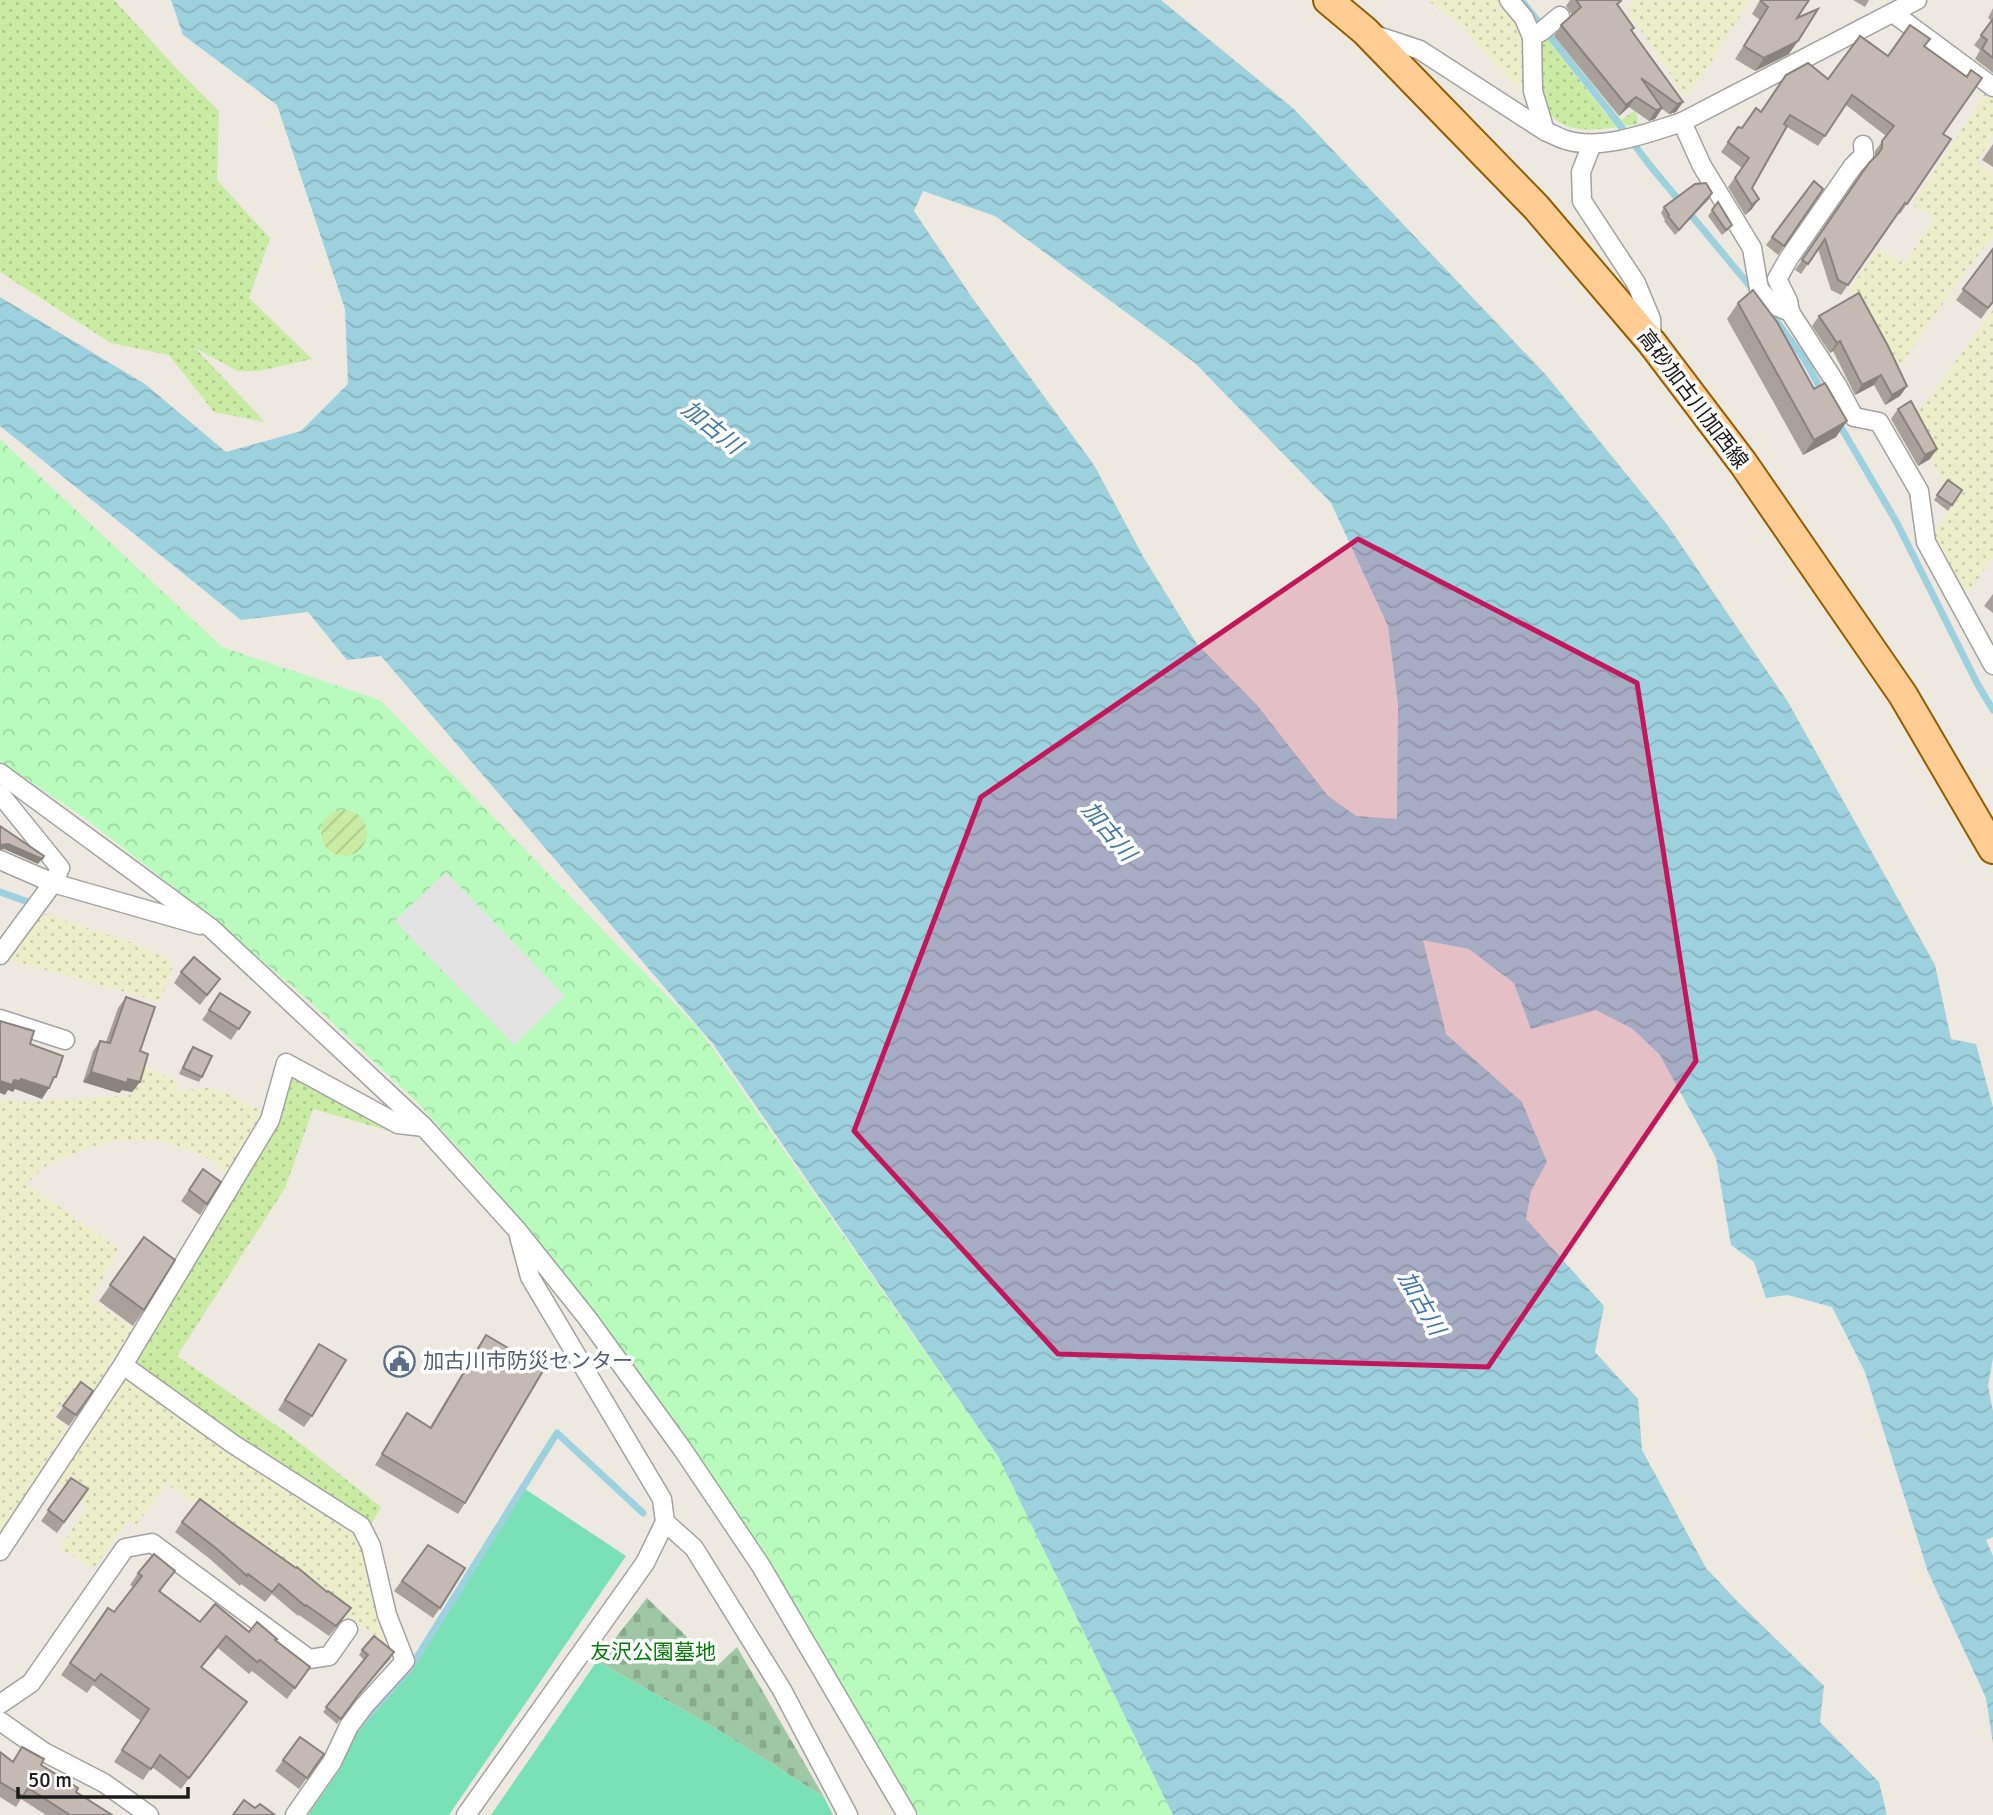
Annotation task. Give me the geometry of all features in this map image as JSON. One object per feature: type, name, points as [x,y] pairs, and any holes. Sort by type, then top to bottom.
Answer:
[{"type":"main road","name":"高砂加古川加西線","points":[[1328,0],[1365,31],[1536,207],[1652,343],[1743,463],[1903,695],[1993,849]]},
{"type":"street","points":[[1508,0],[1524,18],[1546,27],[1533,91],[1545,131]]},
{"type":"street","points":[[1365,31],[1420,50],[1545,131],[1567,141],[1592,144],[1646,134],[1682,122],[1917,0]]},
{"type":"street","points":[[1893,13],[1993,87]]},
{"type":"street","points":[[1682,122],[1702,166],[1752,248],[1777,279],[1788,301],[1790,312],[1837,385],[1854,417],[1879,422],[1919,491],[1926,542],[1993,665]]},
{"type":"street","points":[[1592,144],[1581,172],[1582,201],[1636,283],[1651,319],[1652,343]]},
{"type":"street","points":[[1777,279],[1788,258],[1853,166],[1864,155],[1863,145]]},
{"type":"street","points":[[1752,248],[1759,289],[1773,304],[1790,312]]},
{"type":"street","points":[[0,773],[211,928],[424,1127],[517,1230],[596,1330],[683,1450],[761,1566],[907,1815]]},
{"type":"street","points":[[0,794],[60,868],[53,883],[0,955]]},
{"type":"street","points":[[0,860],[53,883],[211,928]]},
{"type":"street","points":[[0,1020],[65,1041]]},
{"type":"street","points":[[0,1551],[123,1365],[270,1120],[286,1063],[398,1124],[424,1127]]},
{"type":"street","points":[[466,1815],[645,1563],[665,1522],[662,1499],[530,1277],[517,1230]]},
{"type":"street","points":[[123,1365],[233,1444],[361,1526],[371,1546],[387,1615],[405,1661],[349,1726],[332,1762],[295,1815]]},
{"type":"street","points":[[665,1522],[694,1548],[782,1690],[848,1815]]},
{"type":"street","points":[[0,1704],[32,1683],[125,1548],[152,1543],[309,1659],[329,1656],[348,1629]]},
{"type":"street","points":[[0,1721],[44,1752],[104,1783],[149,1815]]},
{"type":"highlighted area","points":[[1358,539],[1637,683],[1696,1061],[1488,1367],[1058,1354],[854,1131],[981,797]]},
{"type":"green space","points":[[0,0],[114,0],[219,111],[217,180],[270,238],[249,298],[312,359],[259,371],[238,371],[195,348],[265,422],[214,412],[169,355],[111,343],[0,272]]},
{"type":"green space","points":[[1427,0],[1503,0],[1522,27],[1530,100],[1493,63],[1467,31]]},
{"type":"green space","points":[[1635,0],[1750,0],[1686,97],[1627,10]]},
{"type":"green space","points":[[1545,36],[1607,115],[1616,114],[1622,120],[1636,109],[1638,124],[1599,129],[1573,128],[1552,116],[1542,99],[1540,84],[1538,44]]},
{"type":"green space","points":[[1989,87],[1993,90],[1993,137],[1977,162],[1993,175],[1993,237],[1964,273],[1894,375],[1849,290],[1879,248],[1904,264],[1933,219],[1913,205]]},
{"type":"green space","points":[[1993,310],[1993,558],[1968,593],[1953,579],[1932,536],[1961,495],[1943,482],[1912,421]]},
{"type":"green space","points":[[0,439],[222,647],[380,700],[699,1029],[998,1456],[1173,1815],[919,1815],[774,1568],[585,1302],[488,1181],[416,1101],[307,999],[192,901],[82,816],[0,761]]},
{"type":"green space","points":[[344,810],[360,817],[367,833],[360,849],[344,856],[328,849],[321,833],[328,817]]},
{"type":"green space","points":[[42,913],[136,944],[174,962],[160,1002],[11,960]]},
{"type":"green space","points":[[142,1066],[178,1081],[177,1091],[213,1087],[262,1111],[232,1180],[209,1159],[191,1150],[159,1140],[122,1140],[96,1145],[55,1161],[41,1169],[27,1184],[119,1249],[91,1300],[136,1330],[91,1404],[72,1390],[53,1416],[72,1431],[0,1542],[0,1100],[31,1102],[133,1095]]},
{"type":"green space","points":[[293,1073],[393,1125],[390,1131],[313,1109],[285,1188],[177,1356],[290,1435],[381,1507],[370,1527],[134,1367],[273,1130]]},
{"type":"green space","points":[[127,1376],[349,1524],[365,1543],[393,1648],[167,1484],[136,1525],[129,1520],[93,1569],[60,1548],[88,1504],[56,1482]]},
{"type":"green space","points":[[525,1489],[626,1556],[449,1815],[308,1815],[338,1772],[353,1737],[407,1676]]},
{"type":"green space","name":"友沢公園墓地","points":[[647,1598],[717,1666],[737,1647],[824,1797],[712,1726],[597,1661]]},
{"type":"green space","points":[[597,1661],[712,1726],[824,1797],[833,1815],[491,1815]]},
{"type":"shaded area","points":[[446,872],[565,996],[514,1045],[395,921]]},
{"type":"water","name":"加古川","points":[[171,0],[1161,0],[1294,109],[1546,375],[1666,523],[1788,702],[1935,965],[1951,1039],[1976,1044],[1993,1107],[1993,1358],[1988,1386],[1993,1411],[1993,1537],[1986,1540],[1993,1556],[1993,1744],[1986,1698],[1928,1572],[1865,1372],[1832,1307],[1788,1295],[1766,1298],[1754,1262],[1731,1245],[1716,1158],[1660,1055],[1633,1029],[1596,1010],[1531,1029],[1514,983],[1469,949],[1423,940],[1446,1034],[1522,1102],[1547,1162],[1531,1191],[1526,1219],[1604,1306],[1595,1352],[1638,1399],[1642,1450],[1706,1568],[1824,1686],[1820,1722],[1879,1782],[1887,1815],[1173,1815],[998,1456],[713,1044],[381,656],[347,660],[308,612],[241,620],[0,426],[0,297],[145,384],[226,452],[301,431],[348,384],[345,309],[277,105],[183,35]],"holes":[[[923,191],[995,216],[1195,363],[1331,503],[1388,626],[1398,704],[1397,819],[1356,816],[1328,796],[1257,705],[1197,644],[1144,558],[1094,465],[971,296],[914,211]]]},
{"type":"building","points":[[1576,0],[1620,0],[1617,4],[1634,28],[1631,30],[1683,102],[1677,104],[1641,78],[1662,108],[1656,110],[1636,97],[1626,105],[1561,25],[1581,7]]},
{"type":"building","points":[[1762,0],[1809,0],[1797,18],[1818,9],[1798,41],[1764,58],[1744,46],[1768,7]]},
{"type":"building","points":[[1993,19],[1993,58],[1982,49],[1987,40],[1981,35]]},
{"type":"building","points":[[1910,25],[1930,39],[1924,46],[1967,77],[1971,70],[1982,78],[1943,134],[1951,139],[1848,285],[1838,280],[1825,239],[1808,264],[1802,260],[1869,163],[1879,153],[1882,141],[1894,126],[1852,95],[1825,136],[1790,115],[1784,124],[1787,126],[1752,188],[1759,199],[1752,205],[1735,178],[1749,158],[1728,142],[1756,108],[1761,112],[1786,75],[1808,63],[1828,79],[1860,36],[1888,56]]},
{"type":"building","points":[[1814,181],[1823,189],[1784,246],[1772,237]]},
{"type":"building","points":[[1706,183],[1712,193],[1679,230],[1664,207],[1695,184]]},
{"type":"building","points":[[1718,202],[1732,225],[1726,230],[1712,210]]},
{"type":"building","points":[[1993,249],[1993,302],[1988,308],[1963,289]]},
{"type":"building","points":[[1753,290],[1777,322],[1814,389],[1825,383],[1847,421],[1814,440],[1738,303]]},
{"type":"building","points":[[1859,293],[1907,386],[1892,395],[1881,375],[1862,385],[1840,341],[1837,343],[1819,316]]},
{"type":"building","points":[[1911,401],[1937,449],[1925,455],[1898,409]]},
{"type":"building","points":[[1948,480],[1962,490],[1952,505],[1937,495]]},
{"type":"building","points":[[0,826],[44,856],[42,859],[8,844],[0,845]]},
{"type":"building","points":[[194,957],[220,979],[207,995],[181,972]]},
{"type":"building","points":[[220,993],[250,1012],[239,1029],[209,1010]]},
{"type":"building","points":[[126,997],[155,1007],[140,1051],[148,1054],[140,1082],[128,1079],[127,1083],[91,1072],[100,1041],[110,1043]]},
{"type":"building","points":[[0,1021],[34,1031],[30,1044],[63,1056],[49,1088],[21,1079],[14,1080],[12,1085],[0,1081]]},
{"type":"building","points":[[193,1047],[212,1056],[202,1077],[183,1068]]},
{"type":"building","points":[[203,1169],[221,1182],[207,1204],[189,1190]]},
{"type":"building","points":[[144,1237],[175,1260],[144,1310],[110,1285]]},
{"type":"building","name":"加古川市防災センター","points":[[486,1335],[544,1369],[465,1503],[382,1454],[407,1413],[431,1428]]},
{"type":"building","points":[[319,1344],[346,1360],[312,1416],[285,1400]]},
{"type":"building","points":[[81,1382],[93,1391],[76,1415],[63,1406]]},
{"type":"building","points":[[71,1478],[88,1489],[64,1522],[48,1510]]},
{"type":"building","points":[[200,1499],[351,1608],[336,1626],[305,1606],[279,1584],[272,1592],[248,1574],[247,1576],[182,1522]]},
{"type":"building","points":[[428,1545],[465,1568],[440,1608],[402,1581]]},
{"type":"building","points":[[154,1554],[175,1571],[159,1591],[200,1622],[215,1604],[249,1632],[257,1622],[310,1667],[295,1688],[260,1660],[257,1662],[226,1636],[201,1667],[247,1702],[189,1778],[160,1755],[151,1769],[122,1750],[149,1709],[101,1674],[95,1681],[70,1663],[108,1608],[114,1612],[142,1576],[138,1573]]},
{"type":"building","points":[[374,1636],[394,1652],[341,1719],[326,1707],[368,1655],[362,1650]]},
{"type":"building","points":[[300,1737],[324,1754],[307,1778],[283,1760]]},
{"type":"building","points":[[22,1747],[44,1759],[41,1765],[78,1788],[76,1792],[112,1815],[70,1815],[28,1788],[23,1796],[0,1782],[0,1752],[13,1762]]},
{"type":"building","points":[[244,1800],[255,1808],[260,1804],[275,1815],[233,1815]]},
{"type":"waterway","points":[[1521,0],[1648,163],[1754,291]]},
{"type":"waterway","points":[[1772,315],[1805,360],[1823,393]]},
{"type":"waterway","points":[[1838,422],[1897,523],[1993,710]]},
{"type":"waterway","points":[[0,892],[31,903]]},
{"type":"waterway","points":[[359,1726],[409,1670],[557,1433],[643,1513]]},
{"type":"place","name":"加古川市防災センター","points":[[400,1361]]}]
